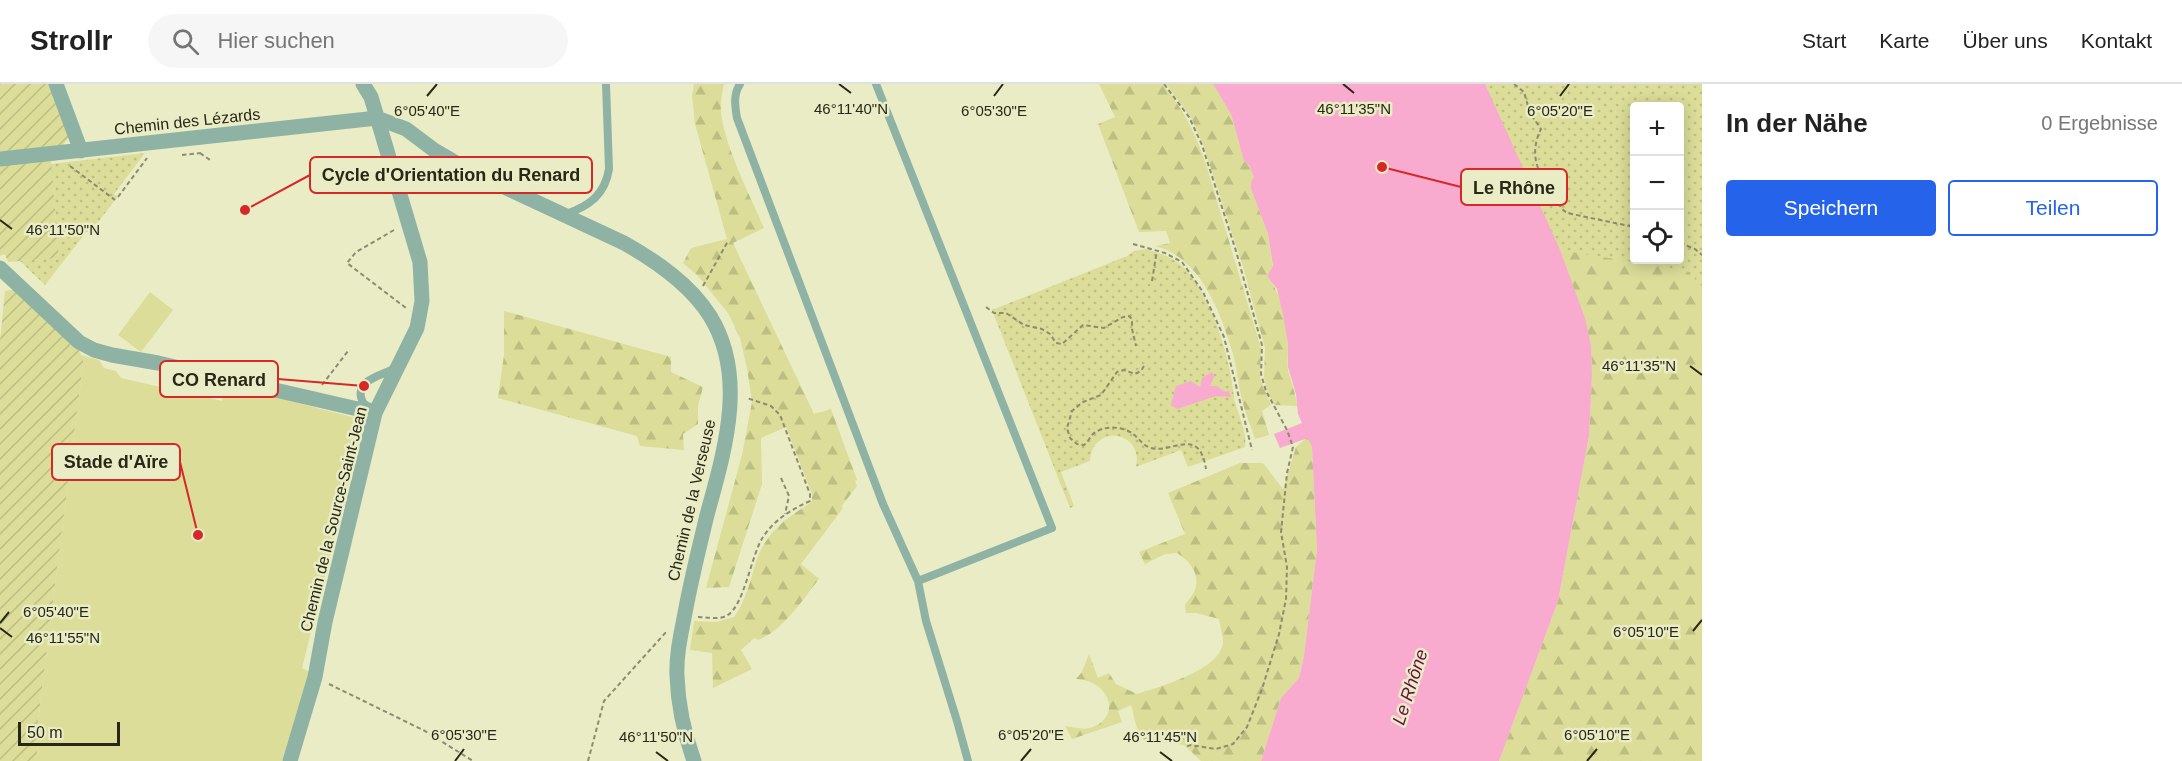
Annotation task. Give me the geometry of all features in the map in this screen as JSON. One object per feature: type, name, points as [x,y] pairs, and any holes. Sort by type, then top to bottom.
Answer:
[{"type":"street","points":[[56,84],[81,151]]},
{"type":"street","points":[[363,84],[371,98],[377,118]]},
{"type":"street","name":"Chemin des Lézards","points":[[0,159],[377,118]]},
{"type":"street","name":"Chemin de la Verseuse","points":[[377,118],[406,129],[461,166],[565,214],[647,256],[686,287],[711,317],[725,353],[730,395],[724,452],[691,577],[677,675],[679,704],[694,761]]},
{"type":"street","name":"Chemin de la Source-Saint-Jean","points":[[290,761],[315,677],[325,622],[377,410],[417,328],[422,301],[420,262],[377,118]]},
{"type":"street","points":[[2,276],[79,342],[94,350],[377,410]]},
{"type":"lane","points":[[565,214],[594,201],[607,182],[609,169],[606,84]]},
{"type":"lane","points":[[741,84],[736,90],[737,118],[883,504],[918,581],[926,621],[968,761]]},
{"type":"lane","points":[[876,84],[1052,528],[918,581]]},
{"type":"lane","points":[[377,410],[364,404],[361,399],[363,386],[370,380],[397,367]]},
{"type":"path","points":[[1164,84],[1189,117],[1202,145],[1236,251],[1262,345],[1261,374],[1266,391],[1287,430],[1293,451],[1287,473],[1281,532],[1287,567],[1286,599],[1280,634],[1262,689],[1247,727],[1233,744],[1216,749],[1190,745],[1186,747]]},
{"type":"path","points":[[1514,84],[1524,92],[1530,113],[1541,129],[1536,139],[1534,159],[1562,210],[1566,213],[1630,226]]},
{"type":"path","points":[[183,155],[201,153]]},
{"type":"path","points":[[117,197],[147,158],[156,157]]},
{"type":"path","points":[[63,160],[115,200]]},
{"type":"path","points":[[397,228],[356,252],[348,263],[403,306]]},
{"type":"path","points":[[703,286],[728,241]]},
{"type":"path","points":[[1133,244],[1157,250],[1182,262],[1196,280],[1224,337],[1252,450]]},
{"type":"path","points":[[1684,245],[1702,255]]},
{"type":"path","points":[[1152,281],[1157,250]]},
{"type":"path","points":[[986,307],[994,313],[1006,313],[1024,325],[1042,329],[1062,344],[1083,325],[1104,328],[1129,316],[1132,319],[1136,346]]},
{"type":"path","points":[[322,385],[348,351]]},
{"type":"path","points":[[1144,366],[1135,374],[1124,370],[1117,372],[1101,395],[1083,402],[1072,411],[1068,433],[1077,444],[1084,445],[1097,432],[1116,428],[1129,431],[1151,448],[1185,444],[1195,447],[1202,453],[1206,469]]},
{"type":"path","points":[[692,617],[723,617],[733,610],[740,598],[760,542],[770,528],[785,514],[810,501],[810,494],[780,415],[771,406],[747,398]]},
{"type":"path","points":[[781,478],[789,496],[785,514]]},
{"type":"path","points":[[588,761],[606,698],[666,631],[671,628],[682,630]]},
{"type":"path","points":[[315,677],[425,731],[473,761]]},
{"type":"green space","points":[[0,84],[49,84],[69,137],[63,145],[0,152]]},
{"type":"green space","points":[[694,84],[724,84],[721,109],[727,141],[764,228],[733,243],[814,414],[831,409],[857,480],[855,481],[857,486],[841,507],[843,508],[801,564],[819,579],[784,622],[767,636],[758,640],[754,638],[741,650],[752,669],[713,688],[712,653],[690,650],[694,621],[716,622],[734,617],[745,598],[765,542],[785,520],[812,502],[812,494],[786,427],[761,438],[762,484],[729,587],[706,588],[742,455],[752,402],[740,338],[728,313],[698,276],[683,263],[691,248],[727,239],[695,124],[692,96]]},
{"type":"green space","points":[[1099,84],[1162,84],[1190,125],[1208,171],[1261,348],[1260,378],[1271,405],[1262,411],[1269,435],[1255,439],[1243,405],[1228,338],[1207,289],[1185,262],[1171,252],[1155,246],[1170,243],[1166,231],[1139,232],[1098,124],[1115,117]]},
{"type":"green space","points":[[1166,84],[1213,84],[1231,114],[1244,161],[1249,165],[1254,177],[1251,189],[1268,234],[1273,269],[1267,276],[1277,292],[1285,319],[1288,338],[1288,370],[1297,406],[1275,405],[1268,394],[1264,378],[1265,348],[1244,270],[1203,144],[1190,116]]},
{"type":"green space","points":[[1485,84],[1702,84],[1702,761],[1499,761],[1558,601],[1589,436],[1591,346]]},
{"type":"green space","points":[[1485,84],[1702,84],[1702,286],[1687,271],[1645,264],[1684,264],[1684,102],[1630,102],[1630,262],[1560,250]]},
{"type":"green space","points":[[145,153],[114,194],[118,197],[90,233],[87,231],[45,285],[20,261],[59,258],[51,164]]},
{"type":"green space","points":[[51,159],[59,258],[8,262],[5,254],[0,256],[0,164]]},
{"type":"green space","points":[[1146,249],[1166,256],[1183,267],[1207,302],[1227,358],[1235,402],[1244,430],[1245,447],[1188,467],[1181,450],[1136,467],[1136,455],[1132,445],[1117,436],[1108,436],[1099,441],[1093,449],[1090,461],[1061,472],[1074,506],[1070,508],[992,310],[1127,256],[1134,251]]},
{"type":"green space","points":[[16,289],[84,356],[38,722],[37,761],[0,761],[0,341],[5,291]]},
{"type":"green space","points":[[150,292],[173,310],[141,352],[118,335]]},
{"type":"green space","points":[[504,311],[671,357],[671,372],[703,387],[698,406],[698,424],[683,434],[684,450],[640,446],[637,436],[498,398],[504,355]]},
{"type":"green space","points":[[84,356],[99,360],[104,368],[116,371],[121,378],[222,401],[226,385],[364,420],[302,668],[309,672],[282,761],[37,761],[38,722]]},
{"type":"green space","points":[[1308,437],[1312,447],[1317,550],[1304,656],[1299,678],[1281,698],[1261,761],[1201,761],[1184,745],[1144,740],[1137,728],[1131,705],[1118,711],[1122,722],[1072,739],[1065,726],[1090,728],[1107,716],[1109,708],[1104,692],[1088,681],[1076,679],[1082,672],[1089,654],[1098,678],[1109,673],[1116,684],[1137,694],[1200,669],[1219,653],[1223,643],[1219,619],[1186,613],[1185,604],[1195,590],[1196,583],[1194,570],[1190,564],[1177,553],[1165,554],[1145,564],[1139,552],[1185,534],[1168,493],[1240,463],[1263,463],[1283,489],[1296,447]]},
{"type":"water","points":[[1213,84],[1485,84],[1560,250],[1585,318],[1591,346],[1589,436],[1558,601],[1499,761],[1261,761],[1281,698],[1299,678],[1304,656],[1317,550],[1312,447],[1308,438],[1280,448],[1274,434],[1302,423],[1288,367],[1288,344],[1283,314],[1277,289],[1267,276],[1273,266],[1268,234],[1251,189],[1254,177],[1249,165],[1244,161],[1231,114]]},
{"type":"water","points":[[1212,372],[1214,377],[1210,386],[1217,386],[1225,392],[1229,391],[1231,397],[1216,396],[1177,409],[1171,405],[1176,386],[1191,381],[1200,387],[1202,378]]},
{"type":"place","name":"Le Rhône","points":[[1382,167]]},
{"type":"place","name":"Cycle d'Orientation du Renard","points":[[245,210]]},
{"type":"place","name":"CO Renard","points":[[364,386]]},
{"type":"place","name":"Stade d'Aïre","points":[[198,535]]}]
